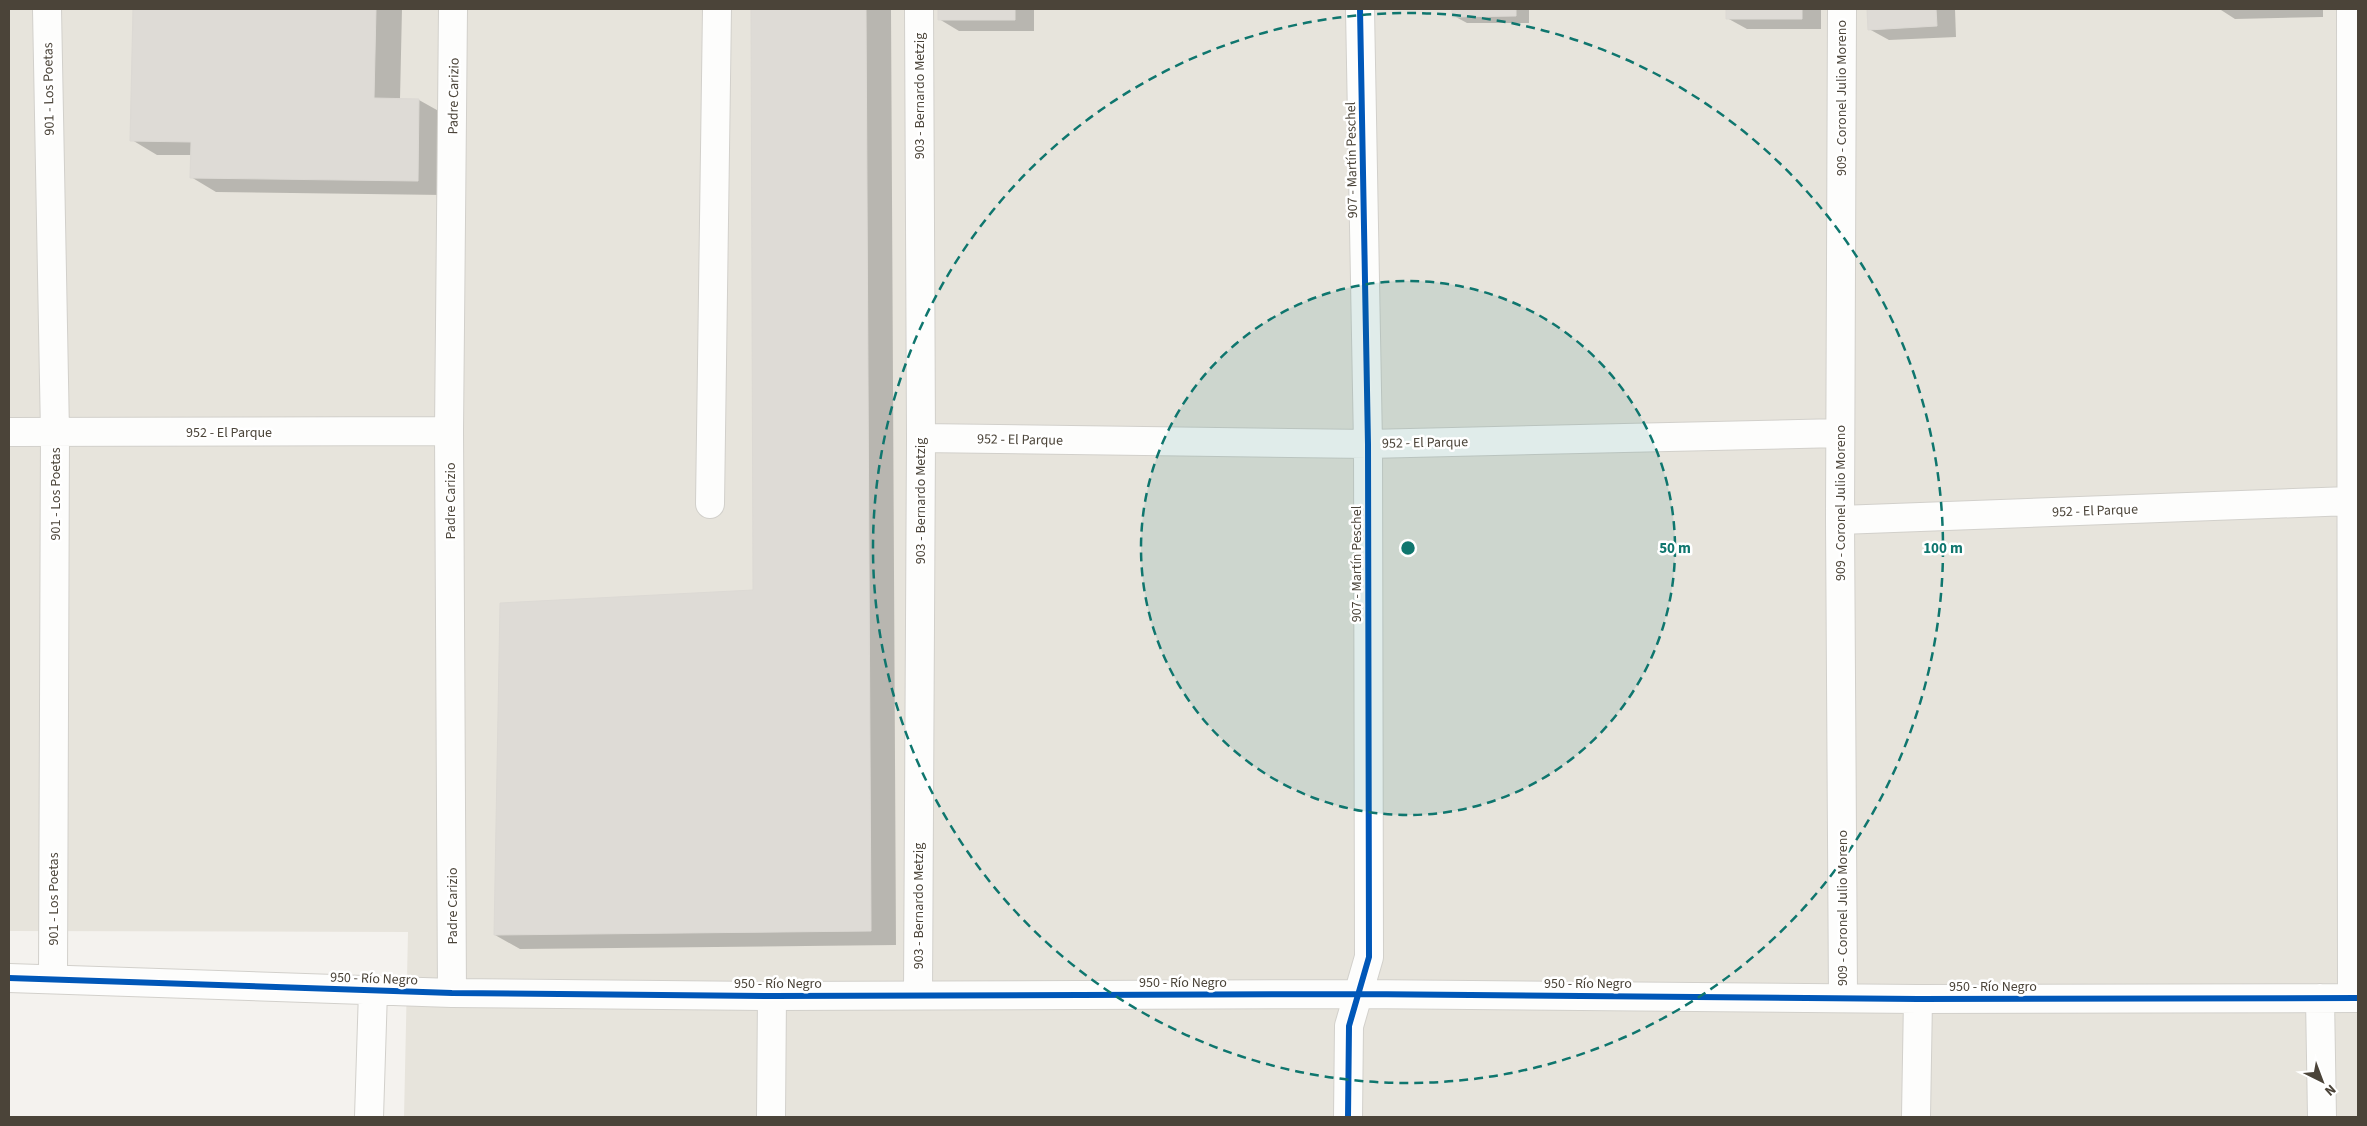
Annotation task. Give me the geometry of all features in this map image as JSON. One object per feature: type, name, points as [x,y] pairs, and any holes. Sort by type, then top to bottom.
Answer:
[{"type":"street","name":"901 - Los Poetas","points":[[47,9],[55,433],[53,978]]},
{"type":"street","name":"Padre Carizio","points":[[452,993],[449,431],[454,9]]},
{"type":"street","points":[[710,504],[717,9]]},
{"type":"street","name":"903 - Bernardo Metzig","points":[[918,9],[920,438],[918,994]]},
{"type":"street","name":"907 - Martín Peschel","points":[[1348,1117],[1350,1026],[1369,957],[1368,444],[1360,9]]},
{"type":"street","name":"909 - Coronel Julio Moreno","points":[[1842,9],[1840,520],[1843,997]]},
{"type":"street","points":[[2351,9],[2354,431],[2350,501],[2355,998]]},
{"type":"street","name":"952 - El Parque","points":[[9,432],[449,431]]},
{"type":"street","name":"952 - El Parque","points":[[920,438],[1368,444],[1840,433]]},
{"type":"street","name":"952 - El Parque","points":[[1840,520],[2350,501]]},
{"type":"street","name":"950 - Río Negro","points":[[9,978],[452,993],[772,996],[918,994],[1359,994],[1918,999],[2355,998]]},
{"type":"street","points":[[369,1117],[373,991]]},
{"type":"street","points":[[770,1117],[772,996]]},
{"type":"street","points":[[2320,998],[2322,1117]]},
{"type":"street","points":[[1916,1117],[1918,999]]},
{"type":"shaded area","points":[[9,9],[2358,9],[2358,1117],[404,1117],[408,932],[9,931]]},
{"type":"building","points":[[133,9],[376,9],[374,98],[419,99],[418,181],[190,178],[191,142],[130,141]]},
{"type":"building","points":[[751,9],[866,9],[871,931],[494,935],[500,603],[753,590]]},
{"type":"building","points":[[938,9],[1015,9],[1015,20],[938,20]]},
{"type":"building","points":[[1452,9],[1516,9],[1516,16],[1452,17]]},
{"type":"building","points":[[1726,9],[1802,9],[1802,19],[1726,19]]},
{"type":"building","points":[[1867,9],[1936,9],[1937,26],[1868,30]]},
{"type":"cycle path","points":[[1348,1117],[1349,1026],[1369,957],[1368,444],[1360,9]]},
{"type":"cycle path","points":[[9,978],[452,993],[772,996],[1359,994],[1918,999],[2358,998]]}]
